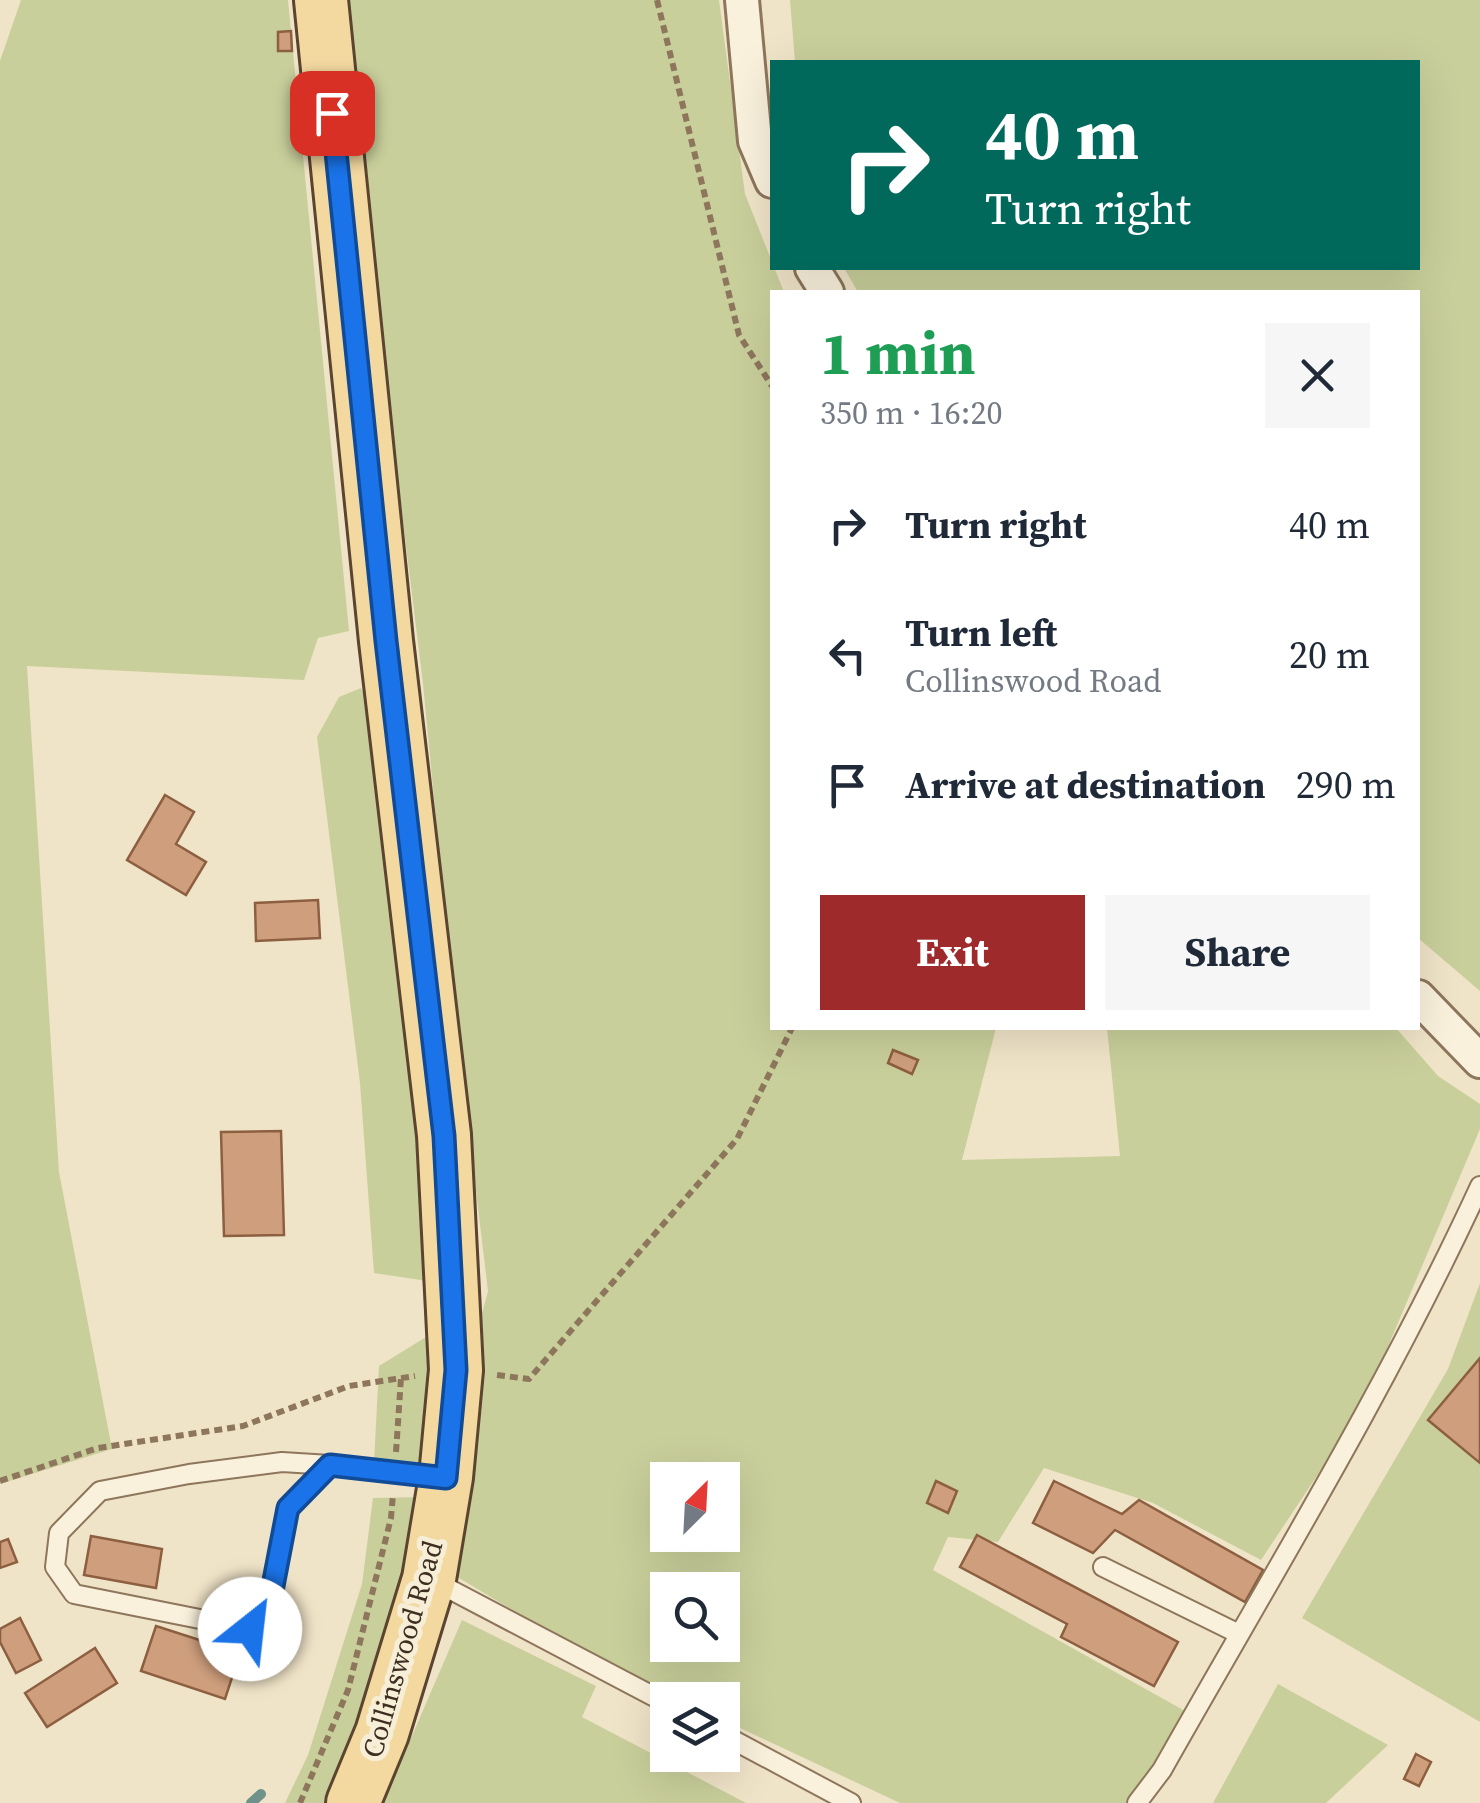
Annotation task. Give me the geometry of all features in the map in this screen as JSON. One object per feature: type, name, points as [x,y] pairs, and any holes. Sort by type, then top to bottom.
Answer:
[{"type":"main road","name":"Collinswood Road","points":[[321,0],[386,641],[444,1136],[456,1370],[446,1478],[429,1578],[382,1733],[352,1803]]},
{"type":"street","points":[[742,0],[755,141],[770,176]]},
{"type":"street","points":[[1420,999],[1480,1061]]},
{"type":"lane","points":[[1137,1803],[1162,1770],[1435,1284],[1480,1186]]},
{"type":"lane","points":[[330,1465],[288,1508],[267,1617],[250,1629],[74,1594],[55,1567],[58,1533],[100,1491],[282,1462],[330,1465],[446,1478]]},
{"type":"lane","points":[[1103,1567],[1239,1634]]},
{"type":"lane","points":[[429,1578],[650,1695]]},
{"type":"lane","points":[[740,1744],[851,1803]]},
{"type":"path","points":[[657,0],[739,334],[770,383]]},
{"type":"path","points":[[0,1481],[98,1448],[243,1426],[348,1386],[456,1370],[529,1378],[738,1138],[791,1030]]},
{"type":"path","points":[[300,1803],[348,1690],[391,1518],[401,1378]]},
{"type":"green space","points":[[21,0],[288,0],[349,631],[318,638],[304,680],[27,666],[59,1172],[112,1449],[0,1484],[0,61]]},
{"type":"green space","points":[[345,0],[719,0],[745,194],[770,257],[770,270],[775,270],[783,290],[770,290],[770,1030],[995,1030],[962,1160],[1120,1156],[1107,1030],[1398,1030],[1438,1076],[1480,1104],[1480,1129],[1362,1408],[1261,1560],[1153,1503],[1044,1468],[998,1542],[948,1537],[933,1570],[1185,1711],[1142,1803],[900,1803],[740,1728],[740,1682],[650,1682],[650,1686],[601,1663],[454,1575],[477,1332],[488,1291],[456,1025],[423,684],[377,310]]},
{"type":"green space","points":[[790,0],[1480,0],[1480,991],[1420,940],[1420,290],[857,290],[845,270],[1420,270],[1420,60],[795,60]]},
{"type":"green space","points":[[361,688],[373,711],[434,1282],[374,1273],[360,1083],[317,737],[339,697]]},
{"type":"green space","points":[[1480,1283],[1480,1722],[1302,1618],[1448,1369]]},
{"type":"green space","points":[[439,1329],[429,1454],[414,1468],[374,1462],[379,1366]]},
{"type":"green space","points":[[421,1497],[401,1606],[335,1803],[285,1803],[308,1755],[362,1584],[373,1498]]},
{"type":"green space","points":[[462,1620],[596,1686],[582,1717],[650,1753],[650,1772],[687,1772],[746,1803],[383,1803]]},
{"type":"green space","points":[[1278,1684],[1388,1745],[1326,1803],[1213,1803]]},
{"type":"building","points":[[291,31],[292,51],[278,51],[278,32]]},
{"type":"building","points":[[165,795],[194,812],[176,844],[206,862],[186,895],[127,860]]},
{"type":"building","points":[[318,900],[320,938],[256,941],[255,903]]},
{"type":"building","points":[[893,1050],[918,1060],[912,1074],[888,1063]]},
{"type":"building","points":[[281,1131],[284,1235],[224,1236],[221,1132]]},
{"type":"building","points":[[1480,1358],[1480,1463],[1428,1420]]},
{"type":"building","points":[[936,1481],[957,1491],[948,1513],[927,1503]]},
{"type":"building","points":[[1054,1481],[1122,1514],[1139,1500],[1263,1570],[1245,1602],[1115,1530],[1093,1553],[1033,1523]]},
{"type":"building","points":[[977,1535],[1178,1642],[1154,1686],[1061,1637],[1067,1624],[960,1567]]},
{"type":"building","points":[[91,1536],[162,1549],[156,1588],[84,1575]]},
{"type":"building","points":[[8,1539],[17,1562],[0,1568],[0,1542]]},
{"type":"building","points":[[20,1618],[41,1660],[16,1673],[0,1642],[0,1629]]},
{"type":"building","points":[[156,1626],[240,1653],[225,1699],[141,1671]]},
{"type":"building","points":[[95,1648],[117,1683],[47,1727],[25,1693]]},
{"type":"building","points":[[1416,1754],[1431,1762],[1419,1786],[1404,1779]]},
{"type":"waterway","points":[[251,1803],[261,1794]]},
{"type":"route","points":[[250,1629],[267,1617],[288,1508],[330,1465],[446,1478],[456,1370],[444,1136],[386,641],[332,113]]}]
